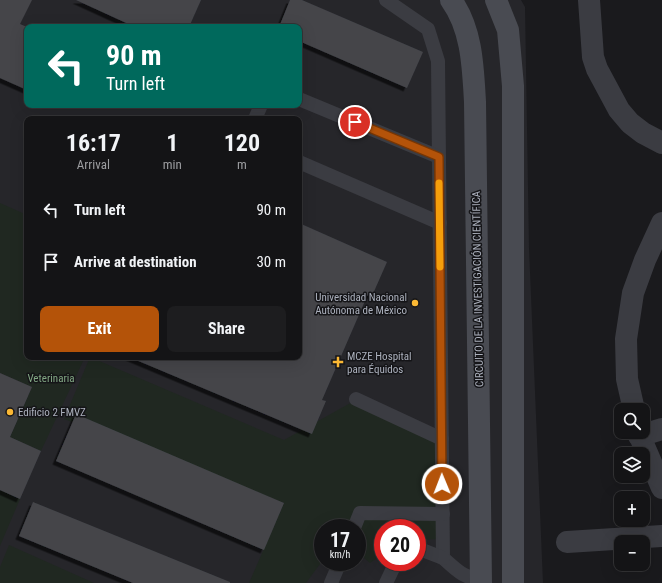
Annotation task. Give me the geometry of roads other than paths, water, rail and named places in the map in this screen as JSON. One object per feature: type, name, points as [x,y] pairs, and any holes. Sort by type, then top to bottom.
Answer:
[{"type":"street","name":"CIRCUITO DE LA INVESTIGACIÓN CIENTÍFICA","points":[[451,0],[459,11],[472,54],[475,102],[481,581]]},
{"type":"street","points":[[496,0],[508,30],[513,86],[513,583]]},
{"type":"street","points":[[589,0],[593,57],[597,69],[619,110],[630,123],[662,143]]},
{"type":"street","points":[[632,403],[627,378],[626,339],[633,292],[645,260],[662,223]]},
{"type":"street","points":[[650,432],[662,429]]},
{"type":"street","points":[[641,439],[662,488]]},
{"type":"street","points":[[567,542],[662,536]]},
{"type":"lane","points":[[386,0],[428,29],[438,61],[443,558]]},
{"type":"lane","points":[[302,100],[439,157]]},
{"type":"lane","points":[[302,163],[440,223]]},
{"type":"lane","points":[[356,399],[442,439]]},
{"type":"lane","points":[[358,519],[360,513],[443,514]]},
{"type":"lane","points":[[426,551],[443,558],[460,573],[472,579],[481,581]]},
{"type":"lane","points":[[331,583],[336,571]]},
{"type":"lane","points":[[386,583],[392,571]]},
{"type":"place","name":"Universidad Nacional Autónoma de México","points":[[415,303]]},
{"type":"place","name":"MCZE Hospital para Équidos","points":[[338,362]]},
{"type":"place","name":"Edificio 2 FMVZ","points":[[10,412]]},
{"type":"park label","name":"Veterinaria","points":[[51,378]]}]
